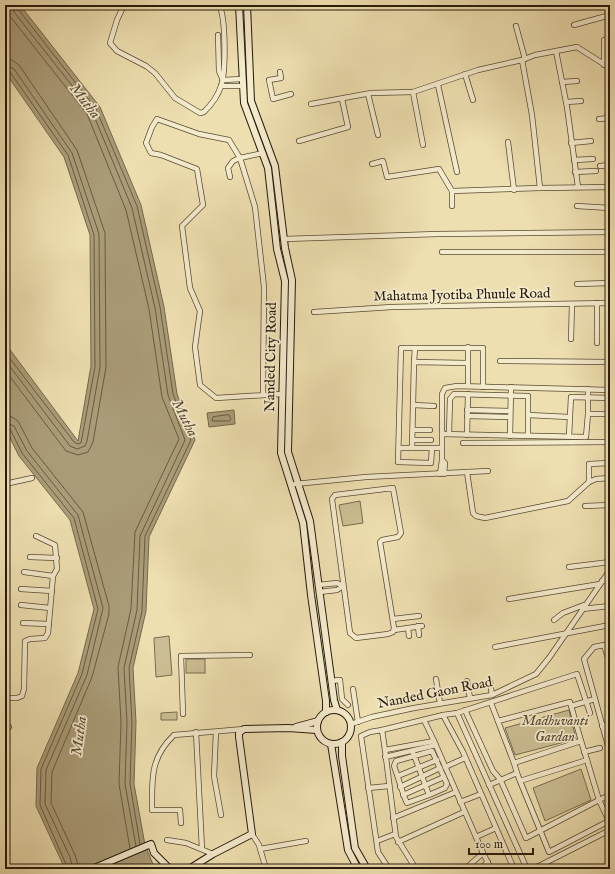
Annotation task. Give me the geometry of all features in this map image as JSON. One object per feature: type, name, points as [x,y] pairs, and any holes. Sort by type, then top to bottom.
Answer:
[{"type":"street","points":[[124,5],[117,20],[110,43],[117,51],[146,66],[158,76],[175,98],[200,113],[204,112],[209,107],[221,86],[224,56],[220,5]]},
{"type":"street","name":"Nanded City Road","points":[[239,5],[244,103],[263,153],[269,175],[277,250],[284,281],[281,453],[302,523],[306,542],[311,595],[326,701],[326,712]]},
{"type":"street","name":"Nanded City Road","points":[[247,5],[251,102],[276,166],[284,239],[292,280],[288,452],[310,521],[331,681],[337,710]]},
{"type":"street","points":[[574,25],[610,15]]},
{"type":"street","points":[[516,26],[532,115],[540,188]]},
{"type":"street","points":[[218,35],[219,71],[222,79]]},
{"type":"street","points":[[604,65],[604,40],[610,39]]},
{"type":"street","points":[[311,104],[368,94],[413,92],[438,85],[466,74],[535,55],[577,47],[610,68]]},
{"type":"street","points":[[556,51],[566,102],[578,187]]},
{"type":"street","points":[[280,72],[281,78],[269,80],[273,99],[291,94]]},
{"type":"street","points":[[466,74],[473,100]]},
{"type":"street","points":[[222,79],[242,83]]},
{"type":"street","points":[[562,82],[577,81]]},
{"type":"street","points":[[221,86],[242,83]]},
{"type":"street","points":[[438,85],[457,172]]},
{"type":"street","points":[[413,92],[423,145]]},
{"type":"street","points":[[368,94],[378,135]]},
{"type":"street","points":[[299,141],[348,127],[342,99]]},
{"type":"street","points":[[566,102],[581,101]]},
{"type":"street","points":[[598,119],[610,118]]},
{"type":"street","points":[[263,394],[264,287],[255,206],[240,158],[229,140],[199,134],[157,119],[152,127],[146,143],[151,153],[161,155],[197,169],[203,205],[182,226],[190,288],[200,310],[195,347],[200,385],[216,398],[282,394]]},
{"type":"street","points":[[572,143],[591,141]]},
{"type":"street","points":[[508,142],[514,190]]},
{"type":"street","points":[[230,178],[228,168],[230,164],[240,158],[263,153]]},
{"type":"street","points":[[574,160],[593,159]]},
{"type":"street","points":[[372,164],[383,161],[387,177],[439,169],[452,191],[452,206]]},
{"type":"street","points":[[600,166],[610,165]]},
{"type":"street","points":[[575,172],[596,171]]},
{"type":"street","points":[[452,191],[610,187]]},
{"type":"street","points":[[577,206],[610,208]]},
{"type":"street","points":[[284,239],[438,234],[610,232]]},
{"type":"street","points":[[442,252],[610,252]]},
{"type":"street","points":[[282,270],[289,268]]},
{"type":"street","points":[[577,284],[610,283]]},
{"type":"street","points":[[597,303],[597,343]]},
{"type":"street","name":"Mahatma Jyotiba Phuule Road","points":[[314,312],[392,307],[610,303]]},
{"type":"street","points":[[571,339],[572,304]]},
{"type":"street","points":[[412,448],[415,348]]},
{"type":"street","points":[[468,348],[468,386]]},
{"type":"street","points":[[432,448],[431,463],[398,462],[401,349],[484,348],[483,387]]},
{"type":"street","points":[[500,361],[610,362]]},
{"type":"street","points":[[414,362],[468,363]]},
{"type":"street","points":[[442,474],[443,391],[445,388],[468,386],[610,390]]},
{"type":"street","points":[[510,436],[511,387]]},
{"type":"street","points":[[442,434],[586,436],[588,389]]},
{"type":"street","points":[[449,434],[450,396],[454,394],[468,394],[528,396],[528,436]]},
{"type":"street","points":[[466,435],[468,394]]},
{"type":"street","points":[[569,436],[570,398],[610,398]]},
{"type":"street","points":[[413,405],[434,406]]},
{"type":"street","points":[[467,410],[510,411]]},
{"type":"street","points":[[588,414],[610,414]]},
{"type":"street","points":[[528,415],[569,416]]},
{"type":"street","points":[[467,416],[510,417]]},
{"type":"street","points":[[413,430],[430,430]]},
{"type":"street","points":[[412,440],[431,440]]},
{"type":"street","points":[[463,443],[610,442]]},
{"type":"street","points":[[399,448],[442,448]]},
{"type":"street","points":[[589,482],[589,464],[610,463]]},
{"type":"street","points":[[290,484],[366,477],[488,471]]},
{"type":"street","points":[[467,472],[473,513],[476,516],[485,518],[568,501],[589,482],[596,479],[610,478]]},
{"type":"street","points":[[5,484],[32,478]]},
{"type":"street","points":[[394,630],[380,542],[382,540],[398,537],[401,533],[393,488],[335,495],[332,503],[350,633],[352,637],[356,638],[388,634],[394,630],[420,626],[419,635]]},
{"type":"street","points":[[585,506],[610,505]]},
{"type":"street","points":[[5,698],[19,698],[22,696],[24,690],[24,642],[28,639],[46,637],[49,624],[53,576],[57,571],[55,543],[36,536]]},
{"type":"street","points":[[30,557],[57,558]]},
{"type":"street","points":[[569,567],[610,562]]},
{"type":"street","name":"Nanded Gaon Road","points":[[351,724],[372,717],[440,703],[492,695],[536,674],[549,658],[610,570]]},
{"type":"street","points":[[24,572],[53,576]]},
{"type":"street","points":[[509,599],[610,581]]},
{"type":"street","points":[[318,585],[337,583],[343,586]]},
{"type":"street","points":[[319,592],[337,590],[343,586]]},
{"type":"street","points":[[21,589],[52,591]]},
{"type":"street","points":[[21,605],[50,608]]},
{"type":"street","points":[[554,620],[564,613],[583,607],[610,606]]},
{"type":"street","points":[[393,620],[419,616]]},
{"type":"street","points":[[23,623],[49,624]]},
{"type":"street","points":[[495,647],[610,625]]},
{"type":"street","points":[[408,628],[409,636]]},
{"type":"street","points":[[610,644],[594,647],[584,659],[610,753]]},
{"type":"street","points":[[604,645],[610,664]]},
{"type":"street","points":[[183,714],[182,656],[250,655]]},
{"type":"street","points":[[389,869],[378,852],[361,736],[370,732],[443,715],[458,715],[465,710],[577,674],[590,713]]},
{"type":"street","points":[[436,679],[440,703]]},
{"type":"street","points":[[331,681],[340,680],[342,699],[348,704]]},
{"type":"street","points":[[467,681],[470,698]]},
{"type":"street","points":[[490,682],[492,695]]},
{"type":"street","points":[[353,689],[358,722]]},
{"type":"street","points":[[571,706],[595,699]]},
{"type":"street","points":[[490,703],[549,852],[610,822],[598,800],[570,702],[498,721]]},
{"type":"street","points":[[288,728],[318,721],[326,712],[337,710],[346,715],[351,724],[349,735],[342,742],[331,744],[322,739],[318,730],[318,721]]},
{"type":"street","points":[[465,710],[493,771],[500,779],[526,838],[610,795]]},
{"type":"street","points":[[443,715],[465,758],[514,869]]},
{"type":"street","points":[[458,715],[527,869]]},
{"type":"street","points":[[424,720],[435,743],[447,784],[446,788],[409,804],[403,795],[394,764],[396,761],[435,743]]},
{"type":"street","points":[[602,726],[610,723]]},
{"type":"street","points":[[181,823],[180,810],[152,810],[152,774],[155,763],[160,752],[174,735],[244,729],[288,728],[318,730]]},
{"type":"street","points":[[244,729],[241,731],[239,737],[252,834],[260,849],[266,869]]},
{"type":"street","points":[[382,730],[395,834],[398,842],[416,869]]},
{"type":"street","points":[[196,732],[202,849]]},
{"type":"street","points":[[216,732],[214,776],[221,815]]},
{"type":"street","points":[[514,763],[581,741]]},
{"type":"street","points":[[342,742],[342,756],[356,848],[358,856],[368,869]]},
{"type":"street","points":[[384,750],[435,743]]},
{"type":"street","points":[[331,744],[348,850],[358,869]]},
{"type":"street","points":[[584,752],[600,748]]},
{"type":"street","points":[[385,757],[432,751],[456,792],[491,869]]},
{"type":"street","points":[[413,753],[429,795]]},
{"type":"street","points":[[400,787],[465,758]]},
{"type":"street","points":[[398,776],[437,760]]},
{"type":"street","points":[[520,781],[587,760]]},
{"type":"street","points":[[489,785],[517,773]]},
{"type":"street","points":[[403,795],[444,777]]},
{"type":"street","points":[[368,788],[389,786]]},
{"type":"street","points":[[393,818],[456,792]]},
{"type":"street","points":[[460,802],[481,794]]},
{"type":"street","points":[[398,842],[464,812]]},
{"type":"street","points":[[476,838],[496,828]]},
{"type":"street","points":[[533,869],[610,830]]},
{"type":"street","points":[[189,869],[213,854],[252,834]]},
{"type":"street","points":[[377,841],[395,834]]},
{"type":"street","points":[[168,840],[186,843],[213,854]]},
{"type":"street","points":[[260,849],[306,842]]},
{"type":"street","points":[[92,869],[151,844],[154,853],[170,869]]},
{"type":"street","points":[[465,869],[483,852]]},
{"type":"street","points":[[480,869],[488,862]]},
{"type":"green space","points":[[360,501],[363,523],[343,526],[339,505]]},
{"type":"green space","points":[[169,636],[172,675],[156,677],[154,638]]},
{"type":"green space","points":[[186,659],[205,659],[205,673],[186,673]]},
{"type":"green space","name":"Madhuvanti Gardan","points":[[569,710],[576,739],[515,755],[505,728]]},
{"type":"green space","points":[[177,712],[177,720],[161,720],[161,713]]},
{"type":"green space","name":"Madhuvanti Gardan","points":[[581,769],[591,800],[545,821],[533,788]]},
{"type":"water","name":"Mutha","points":[[5,5],[20,5],[100,107],[141,205],[164,307],[177,394],[195,440],[149,537],[146,611],[133,668],[136,722],[134,784],[145,845],[155,869],[65,869],[36,806],[37,768],[78,673],[94,609],[70,520],[19,456],[5,428],[5,343],[78,441],[91,366],[90,235],[64,157],[5,72]]},
{"type":"water","points":[[234,410],[235,424],[209,427],[207,413]]}]
